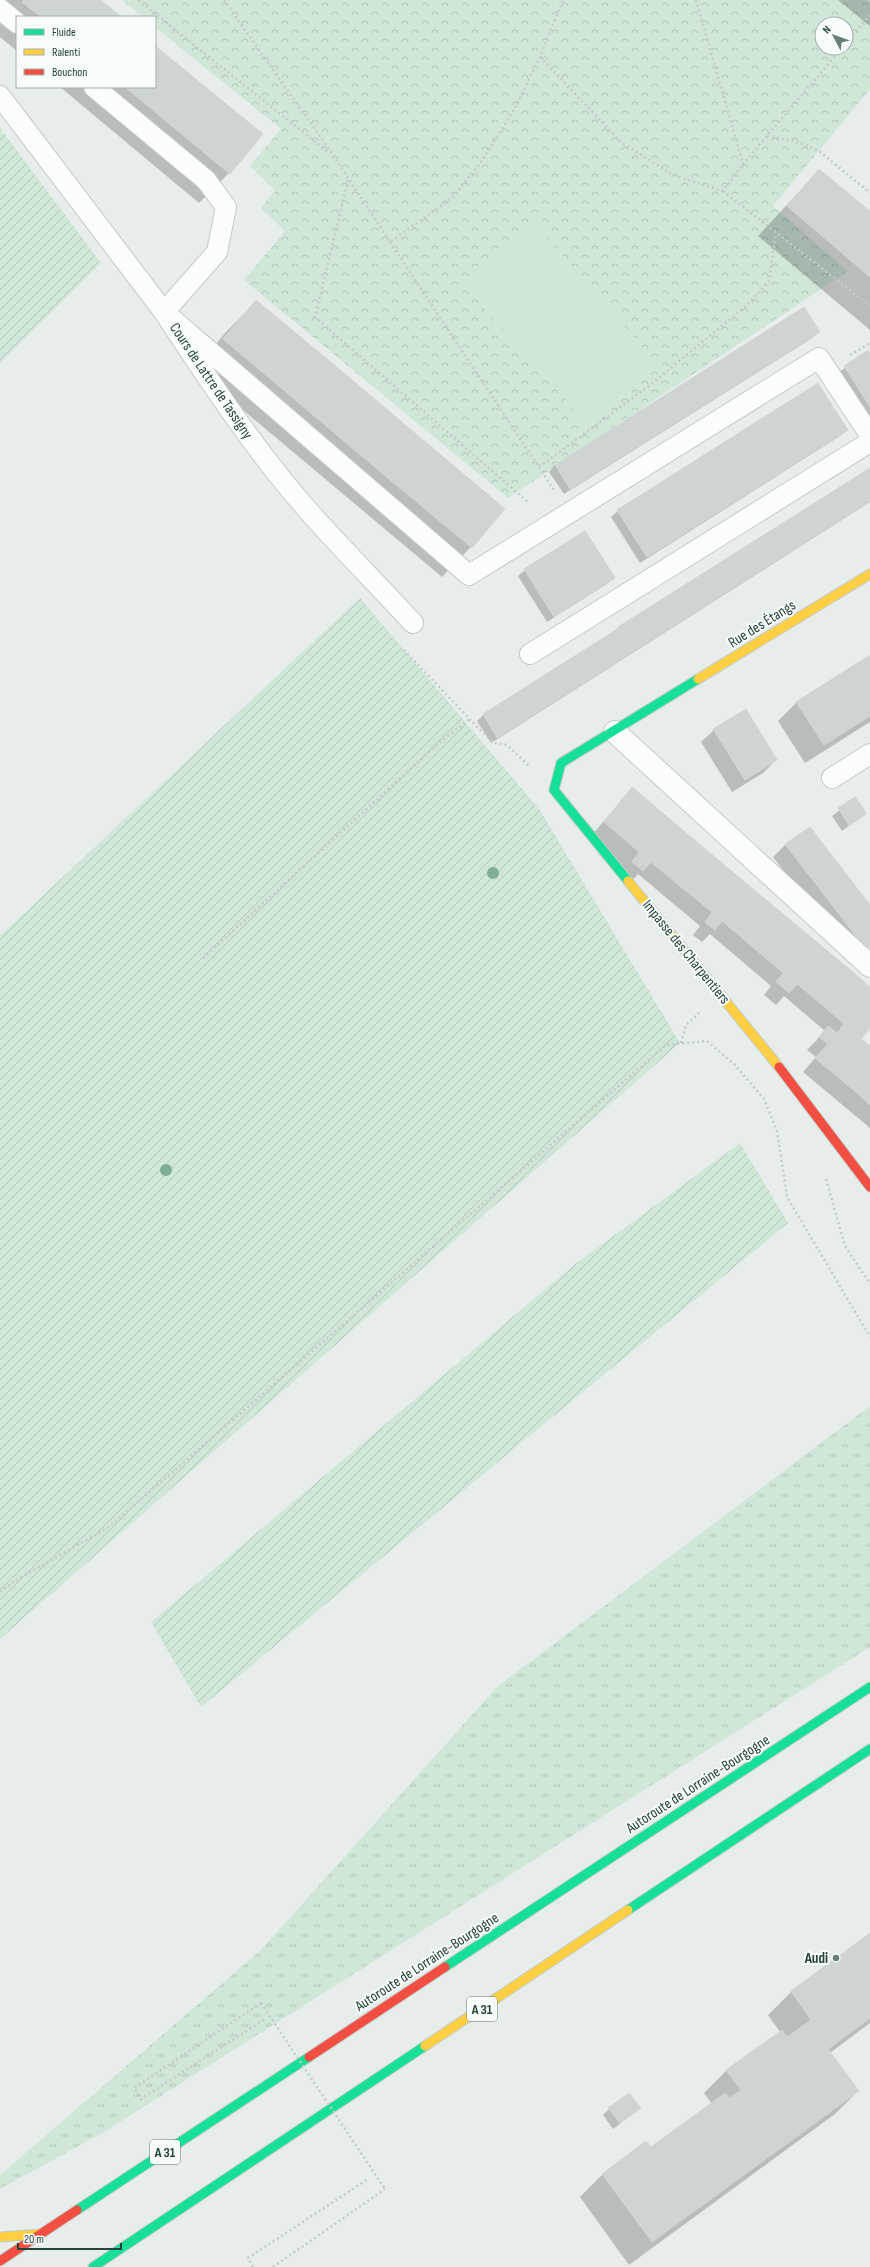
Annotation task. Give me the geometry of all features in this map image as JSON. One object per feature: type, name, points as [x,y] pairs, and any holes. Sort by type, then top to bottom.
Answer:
[{"type":"main road","name":"Rue des Étangs","points":[[615,732],[870,574]]},
{"type":"main road","points":[[554,790],[562,763],[615,732]]},
{"type":"main road","name":"Impasse des Charpentiers","points":[[554,790],[788,1078],[870,1187]]},
{"type":"main road","name":"Autoroute de Lorraine-Bourgogne","points":[[0,2261],[870,1687]]},
{"type":"main road","name":"A 31","points":[[93,2267],[870,1750]]},
{"type":"main road","points":[[0,2237],[41,2234]]},
{"type":"street","points":[[615,732],[870,966]]},
{"type":"lane","points":[[0,9],[16,22]]},
{"type":"lane","name":"Cours de Lattre de Tassigny","points":[[95,88],[206,180],[226,207],[217,252],[164,312],[211,385],[256,446],[312,514],[413,623]]},
{"type":"lane","points":[[0,96],[164,312],[469,575],[818,358],[870,435]]},
{"type":"lane","points":[[530,654],[870,442]]},
{"type":"lane","points":[[832,778],[870,754]]},
{"type":"path","points":[[138,0],[333,155]]},
{"type":"path","points":[[224,0],[333,155],[569,512]]},
{"type":"path","points":[[390,242],[452,198],[481,162],[515,108],[540,57],[563,0]]},
{"type":"path","points":[[696,0],[744,164]]},
{"type":"path","points":[[854,34],[870,15]]},
{"type":"path","points":[[723,191],[767,136],[835,56]]},
{"type":"path","points":[[540,57],[622,143],[673,175],[723,191],[870,306]]},
{"type":"path","points":[[767,136],[798,142],[819,151],[870,193]]},
{"type":"path","points":[[349,179],[315,317],[552,523]]},
{"type":"path","points":[[540,467],[649,386],[746,306],[768,281],[776,233]]},
{"type":"path","points":[[408,645],[404,650],[494,743],[507,745],[554,790]]},
{"type":"path","points":[[203,958],[439,743],[470,719]]},
{"type":"path","points":[[681,1043],[686,1025],[719,992]]},
{"type":"path","points":[[0,1592],[13,1582],[109,1527],[666,1044],[707,1041],[735,1065],[764,1099],[777,1131],[787,1197],[870,1337]]},
{"type":"path","points":[[825,1174],[845,1246],[870,1284]]},
{"type":"path","points":[[265,2019],[141,2099],[134,2088],[261,2003],[385,2189],[273,2267]]},
{"type":"path","points":[[252,2267],[248,2258],[368,2179]]},
{"type":"green space","points":[[122,0],[870,0],[870,89],[773,206],[848,271],[508,498],[244,280],[285,231],[261,208],[275,191],[250,166],[281,129],[156,28],[156,16],[142,16]]},
{"type":"green space","points":[[0,128],[101,263],[0,363]]},
{"type":"green space","points":[[533,222],[654,360],[585,422],[463,284]]},
{"type":"green space","points":[[360,598],[539,809],[680,1043],[0,1639],[0,936]]},
{"type":"green space","points":[[740,1143],[788,1223],[201,1707],[151,1622],[574,1265]]},
{"type":"green space","points":[[870,1406],[870,1647],[104,2132],[0,2189],[0,2175],[261,1950],[498,1686]]},
{"type":"building","points":[[24,0],[101,0],[120,16],[40,16],[22,2]]},
{"type":"building","points":[[159,49],[263,134],[230,174],[126,88],[156,88],[156,52]]},
{"type":"building","points":[[819,169],[870,211],[870,277],[787,206]]},
{"type":"building","points":[[256,300],[339,369],[306,409],[223,339]]},
{"type":"building","points":[[804,307],[820,332],[570,489],[555,465]]},
{"type":"building","points":[[868,350],[870,354],[870,407],[844,366]]},
{"type":"building","points":[[339,369],[422,439],[389,479],[306,409]]},
{"type":"building","points":[[818,383],[833,407],[632,534],[617,510]]},
{"type":"building","points":[[833,407],[848,430],[647,557],[632,534]]},
{"type":"building","points":[[422,439],[505,509],[472,548],[389,479]]},
{"type":"building","points":[[870,468],[870,501],[634,651],[618,627]]},
{"type":"building","points":[[585,531],[600,554],[539,593],[524,569]]},
{"type":"building","points":[[600,554],[615,578],[554,617],[539,593]]},
{"type":"building","points":[[619,628],[634,651],[497,738],[483,714]]},
{"type":"building","points":[[870,655],[870,716],[824,745],[796,702]]},
{"type":"building","points":[[746,709],[777,760],[745,780],[713,729]]},
{"type":"building","points":[[632,787],[705,849],[676,883],[651,862],[643,871],[632,862],[639,852],[604,822]]},
{"type":"building","points":[[855,797],[863,808],[849,818],[853,823],[849,826],[838,808]]},
{"type":"building","points":[[863,808],[866,814],[853,823],[849,818]]},
{"type":"building","points":[[810,827],[870,905],[870,945],[865,948],[785,844]]},
{"type":"building","points":[[705,849],[777,909],[748,943],[722,921],[715,930],[705,922],[712,912],[676,883]]},
{"type":"building","points":[[777,909],[848,968],[820,1003],[797,984],[789,993],[776,982],[783,973],[748,943]]},
{"type":"building","points":[[848,968],[870,987],[870,1028],[861,1039],[870,1046],[870,1080],[858,1094],[815,1058],[828,1044],[819,1037],[828,1026],[837,1033],[844,1024],[820,1003]]},
{"type":"building","points":[[870,1080],[870,1105],[858,1094]]},
{"type":"building","points":[[870,1933],[870,2018],[828,2049],[859,2091],[652,2242],[602,2174],[646,2141],[651,2147],[725,2093],[729,2098],[741,2090],[726,2070],[782,2030],[787,2037],[811,2020],[791,1991]]},
{"type":"building","points":[[629,2093],[641,2108],[620,2123],[608,2108]]},
{"type":"traffic: fast","points":[[628,881],[554,790],[561,763],[698,679]]},
{"type":"traffic: fast","points":[[445,1967],[870,1687]]},
{"type":"traffic: fast","points":[[628,1910],[870,1749]]},
{"type":"traffic: fast","points":[[93,2267],[425,2046]]},
{"type":"traffic: fast","points":[[77,2210],[309,2057]]},
{"type":"traffic: slow","points":[[698,679],[870,574]]},
{"type":"traffic: slow","points":[[628,881],[779,1067]]},
{"type":"traffic: slow","points":[[425,2046],[628,1910]]},
{"type":"traffic: slow","points":[[0,2237],[40,2234]]},
{"type":"traffic: jam","points":[[779,1067],[870,1187]]},
{"type":"traffic: jam","points":[[309,2057],[445,1967]]},
{"type":"traffic: jam","points":[[0,2261],[77,2210]]},
{"type":"place","name":"Audi","points":[[836,1958]]}]
